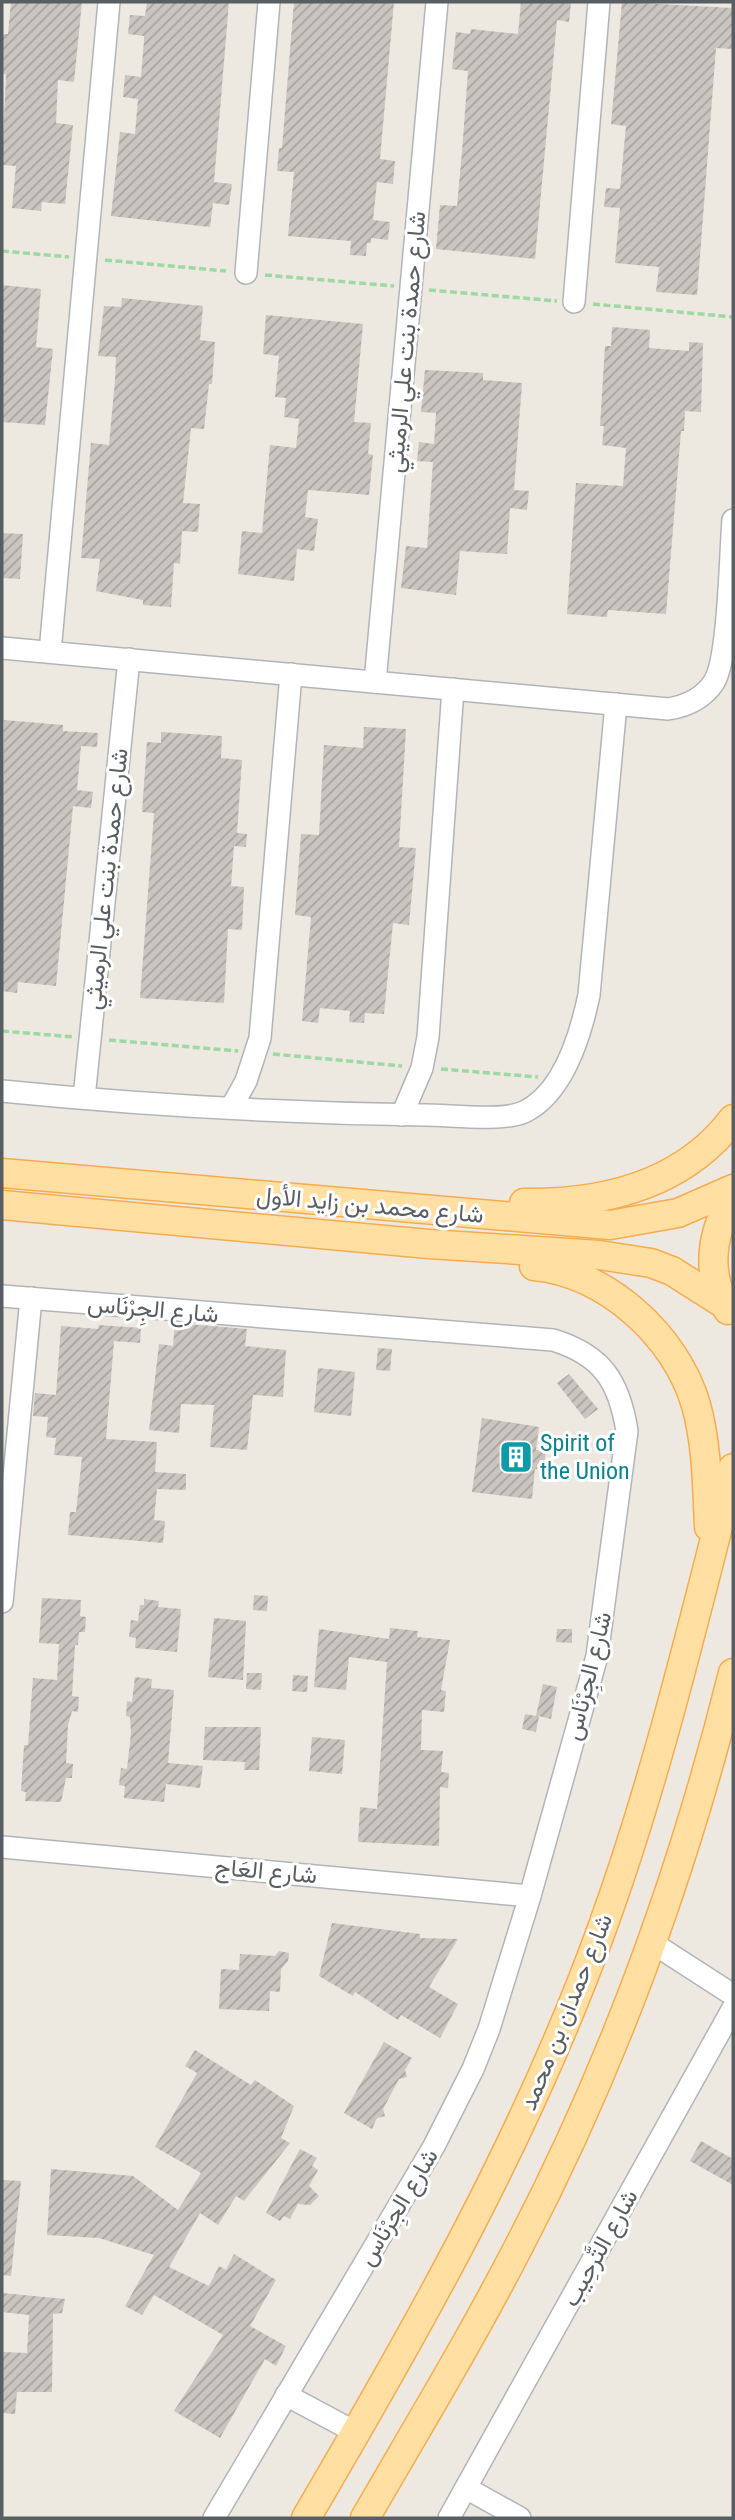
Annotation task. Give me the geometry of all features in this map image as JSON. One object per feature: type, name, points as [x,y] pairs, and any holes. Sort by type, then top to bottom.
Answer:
[{"type":"main road","points":[[434,1211],[471,1203],[550,1203],[610,1196],[638,1187],[677,1168],[710,1143],[733,1119]]},
{"type":"main road","name":"شارع محمد بن زايد الأول","points":[[2,1173],[610,1225],[678,1213],[733,1189]]},
{"type":"main road","points":[[730,1316],[712,1262],[714,1238],[722,1214],[733,1198]]},
{"type":"main road","name":"شارع محمد بن زايد الأول","points":[[2,1205],[429,1244],[599,1255],[651,1263],[672,1271],[730,1316]]},
{"type":"main road","points":[[429,1244],[465,1258],[551,1267],[576,1275],[599,1286],[646,1324],[678,1367],[695,1402],[704,1447],[711,1556]]},
{"type":"main road","name":"شارع حمدان بن محمد","points":[[306,2518],[488,2193],[518,2131],[601,1931],[640,1812],[733,1468]]},
{"type":"main road","points":[[365,2518],[519,2246],[607,2054],[651,1942],[688,1832],[729,1698],[733,1673]]},
{"type":"street","points":[[50,652],[108,2]]},
{"type":"street","points":[[246,273],[270,2]]},
{"type":"street","name":"شارع حمدة بنت علي الرميثي","points":[[376,682],[437,2]]},
{"type":"street","points":[[574,302],[599,2]]},
{"type":"street","points":[[2,648],[668,709],[681,707],[705,694],[713,684],[722,659],[733,520]]},
{"type":"street","name":"شارع حمدة بنت علي الرميثي","points":[[84,1098],[129,659]]},
{"type":"street","points":[[231,1108],[256,1053],[291,674]]},
{"type":"street","points":[[402,1115],[422,1068],[430,1021],[453,689]]},
{"type":"street","points":[[2,1091],[231,1108],[402,1115],[516,1115],[541,1100],[557,1078],[577,1038],[589,995],[616,704]]},
{"type":"street","name":"شارع الجِرْنَاس","points":[[2,1296],[552,1340],[572,1346],[604,1369],[623,1404],[627,1431],[606,1606],[597,1656],[530,1896],[489,2029],[460,2098],[214,2518]]},
{"type":"street","points":[[2,1602],[31,1298]]},
{"type":"street","name":"شارع العَاج","points":[[2,1847],[530,1896]]},
{"type":"street","points":[[651,1942],[733,1996]]},
{"type":"street","name":"شارع التَّرحِيب","points":[[449,2518],[733,2008]]},
{"type":"street","points":[[286,2395],[356,2433]]},
{"type":"street","points":[[466,2488],[520,2518]]},
{"type":"path","points":[[2,251],[733,317]]},
{"type":"path","points":[[2,1031],[557,1078]]},
{"type":"building","points":[[11,2],[82,2],[74,82],[58,80],[56,123],[73,125],[65,204],[42,202],[41,211],[12,208],[16,166],[2,165],[6,74],[2,74],[2,34],[8,34]]},
{"type":"building","points":[[147,2],[229,2],[214,182],[232,184],[229,205],[213,203],[210,227],[111,216],[120,132],[135,134],[138,99],[123,97],[125,75],[141,77],[144,36],[128,34],[130,15],[145,16]]},
{"type":"building","points":[[294,2],[394,2],[380,159],[395,161],[393,184],[377,182],[373,220],[390,222],[388,240],[371,238],[371,243],[367,243],[366,256],[350,255],[351,241],[288,236],[294,172],[277,171],[279,148],[282,148]]},
{"type":"building","points":[[521,2],[571,2],[569,22],[557,20],[535,259],[436,249],[440,205],[457,206],[462,152],[468,71],[452,69],[456,32],[470,34],[471,29],[518,34]]},
{"type":"building","points":[[622,2],[733,8],[732,49],[716,48],[697,295],[656,292],[659,267],[615,263],[620,208],[604,207],[606,188],[620,189],[626,126],[611,124]]},
{"type":"building","points":[[2,285],[41,289],[36,347],[53,349],[45,425],[2,422]]},
{"type":"building","points":[[122,298],[203,306],[200,340],[215,342],[212,384],[209,384],[204,429],[191,428],[183,503],[200,504],[198,532],[182,531],[180,564],[174,563],[171,607],[143,605],[143,600],[96,591],[100,559],[81,558],[91,443],[109,445],[115,380],[116,357],[98,356],[104,306],[121,307]]},
{"type":"building","points":[[266,315],[363,324],[354,422],[371,423],[368,454],[373,455],[369,495],[308,490],[305,517],[318,519],[314,551],[297,549],[294,581],[238,574],[242,531],[262,533],[270,445],[296,448],[299,419],[284,417],[286,398],[275,397],[279,356],[263,354]]},
{"type":"building","points":[[612,327],[650,330],[649,348],[689,351],[689,342],[703,343],[701,412],[685,411],[684,431],[681,431],[666,614],[608,610],[607,617],[567,614],[576,483],[623,486],[626,448],[602,445],[604,426],[600,426],[605,346],[611,346]]},
{"type":"building","points":[[425,370],[483,373],[483,380],[522,383],[514,490],[529,491],[527,510],[510,508],[507,554],[460,551],[456,595],[401,588],[406,546],[427,548],[433,462],[417,461],[419,442],[434,444],[436,413],[421,412]]},
{"type":"building","points":[[2,533],[23,534],[20,579],[2,578]]},
{"type":"building","points":[[4,720],[63,725],[63,731],[98,733],[97,747],[81,746],[77,790],[93,792],[91,808],[73,806],[56,986],[18,982],[17,993],[2,991]]},
{"type":"building","points":[[364,727],[406,729],[399,847],[416,848],[409,925],[393,923],[384,1014],[365,1013],[364,1023],[349,1022],[350,1011],[320,1008],[318,1023],[302,1021],[311,917],[295,915],[301,834],[319,835],[324,745],[363,748]]},
{"type":"building","points":[[161,732],[222,736],[221,758],[242,760],[237,833],[247,834],[246,847],[234,846],[231,886],[244,887],[242,930],[228,929],[224,1003],[140,998],[154,813],[142,812],[147,742],[161,743]]},
{"type":"building","points":[[175,1323],[247,1329],[245,1346],[286,1350],[283,1397],[253,1395],[247,1450],[210,1447],[214,1405],[181,1404],[179,1433],[149,1430],[159,1344],[173,1346]]},
{"type":"building","points":[[99,1325],[141,1328],[140,1343],[114,1341],[106,1439],[157,1442],[155,1472],[186,1474],[186,1490],[157,1489],[154,1520],[165,1521],[163,1543],[68,1535],[70,1512],[76,1512],[82,1457],[54,1455],[56,1438],[46,1437],[48,1417],[33,1416],[35,1393],[56,1395],[61,1326],[98,1329]]},
{"type":"building","points":[[378,1348],[392,1349],[390,1371],[376,1370]]},
{"type":"building","points":[[318,1368],[355,1372],[351,1416],[314,1412]]},
{"type":"building","points":[[569,1374],[598,1409],[585,1419],[557,1383]]},
{"type":"building","name":"Spirit of the Union","points":[[482,1418],[539,1427],[536,1450],[546,1451],[543,1470],[535,1469],[532,1499],[472,1492]]},
{"type":"building","points":[[254,1595],[268,1596],[267,1611],[253,1610]]},
{"type":"building","points":[[42,1598],[81,1600],[80,1616],[86,1617],[85,1632],[79,1632],[78,1645],[75,1645],[72,1696],[79,1697],[78,1712],[72,1711],[68,1725],[66,1763],[73,1764],[72,1778],[66,1778],[61,1802],[25,1801],[26,1792],[21,1791],[24,1745],[28,1745],[33,1678],[57,1680],[59,1644],[39,1643]]},
{"type":"building","points":[[144,1599],[159,1601],[158,1607],[181,1609],[177,1652],[135,1648],[136,1638],[129,1637],[131,1620],[138,1621],[140,1605],[144,1605]]},
{"type":"building","points":[[214,1618],[246,1621],[243,1680],[208,1677]]},
{"type":"building","points":[[390,1628],[418,1631],[417,1637],[450,1640],[441,1690],[446,1691],[444,1712],[422,1710],[421,1750],[443,1751],[441,1772],[449,1773],[448,1788],[440,1787],[439,1846],[358,1842],[360,1807],[377,1809],[387,1662],[349,1657],[346,1690],[314,1687],[319,1629],[389,1639]]},
{"type":"building","points":[[557,1629],[572,1629],[572,1643],[556,1642]]},
{"type":"building","points":[[247,1673],[262,1673],[261,1690],[246,1689]]},
{"type":"building","points":[[293,1675],[308,1676],[307,1692],[292,1691]]},
{"type":"building","points":[[135,1677],[152,1679],[151,1688],[174,1690],[168,1763],[203,1766],[200,1788],[166,1784],[164,1802],[124,1798],[125,1786],[119,1785],[121,1768],[127,1769],[131,1733],[130,1717],[126,1716],[127,1701],[132,1702]]},
{"type":"building","points":[[543,1684],[557,1687],[551,1719],[539,1716],[536,1732],[522,1729],[525,1714],[536,1716]]},
{"type":"building","points":[[205,1727],[261,1727],[259,1770],[244,1770],[245,1762],[203,1760]]},
{"type":"building","points":[[312,1737],[345,1740],[342,1774],[309,1771]]},
{"type":"building","points":[[332,1923],[420,1934],[420,1938],[458,1939],[429,1987],[458,2004],[440,2038],[401,2015],[398,2020],[355,1992],[353,1996],[319,1976]]},
{"type":"building","points":[[279,1951],[289,1953],[288,1961],[281,1969],[280,1992],[270,1991],[269,2011],[219,2009],[221,1969],[239,1970],[240,1954],[275,1956]]},
{"type":"building","points":[[384,2042],[412,2058],[405,2070],[407,2077],[399,2079],[383,2109],[385,2116],[377,2118],[372,2129],[344,2113]]},
{"type":"building","points":[[195,2050],[251,2085],[255,2080],[294,2106],[281,2138],[290,2143],[244,2201],[236,2196],[218,2225],[200,2213],[169,2267],[209,2286],[219,2266],[226,2270],[234,2254],[276,2280],[250,2326],[286,2346],[276,2366],[265,2359],[220,2438],[174,2411],[223,2335],[154,2295],[142,2315],[125,2306],[154,2255],[99,2238],[47,2235],[51,2169],[133,2176],[178,2210],[201,2173],[155,2147],[197,2073],[185,2066]]},
{"type":"building","points":[[701,2141],[733,2159],[733,2185],[690,2161]]},
{"type":"building","points":[[300,2149],[317,2158],[312,2166],[318,2170],[309,2186],[319,2196],[310,2205],[298,2204],[290,2219],[284,2216],[280,2221],[266,2213]]},
{"type":"building","points":[[2,2180],[21,2181],[11,2276],[2,2275]]},
{"type":"building","points":[[2,2293],[65,2299],[62,2313],[53,2314],[52,2392],[17,2392],[15,2414],[2,2413],[2,2352],[27,2353],[29,2315],[2,2312]]},
{"type":"place","name":"Spirit of the Union","points":[[516,1457]]}]
